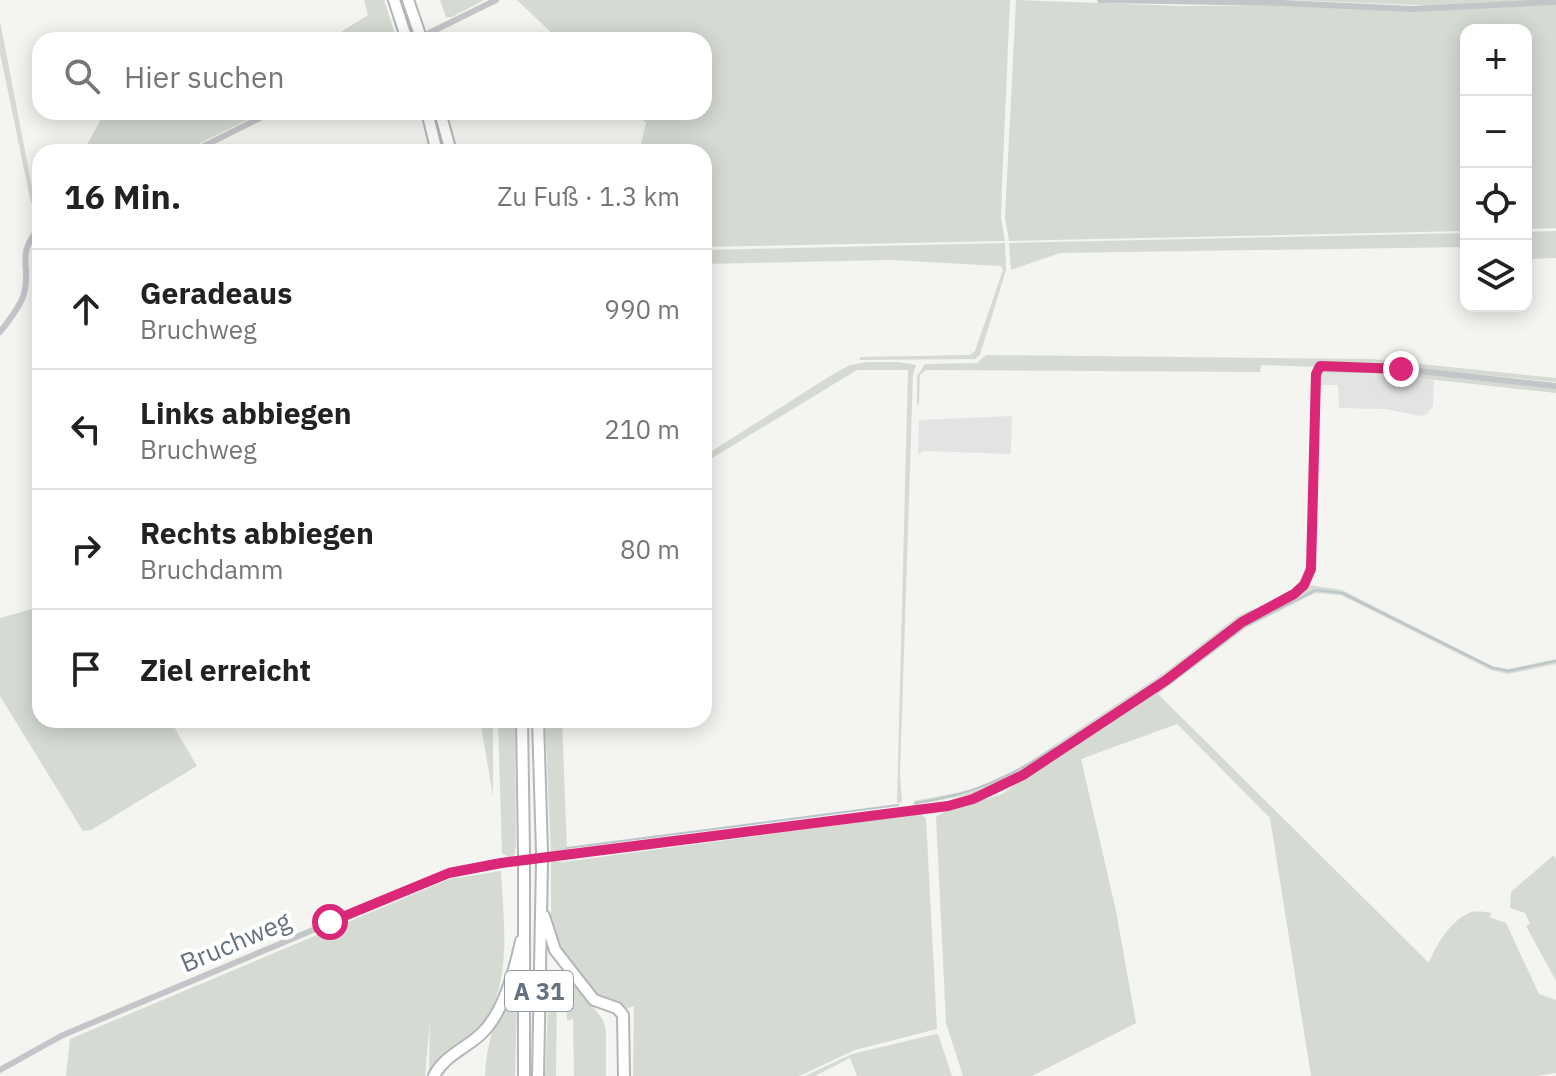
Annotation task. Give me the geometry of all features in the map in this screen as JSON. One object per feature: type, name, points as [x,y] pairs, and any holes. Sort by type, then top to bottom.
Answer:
[{"type":"highway","points":[[394,0],[410,32]]},
{"type":"highway","points":[[408,0],[412,32]]},
{"type":"highway","points":[[429,120],[435,144]]},
{"type":"highway","points":[[442,120],[449,144]]},
{"type":"highway","name":"A 31","points":[[522,728],[524,1076]]},
{"type":"highway","name":"A 31","points":[[538,728],[542,857],[538,1076]]},
{"type":"highway","points":[[541,907],[555,950],[594,1000],[617,1008],[623,1015],[624,1076]]},
{"type":"highway","points":[[434,1076],[444,1061],[485,1031],[516,963],[525,919]]},
{"type":"street","points":[[424,32],[496,0]]},
{"type":"street","points":[[1100,0],[1413,9],[1556,2]]},
{"type":"street","points":[[208,144],[256,120]]},
{"type":"street","points":[[0,332],[24,294],[24,255],[32,236]]},
{"type":"street","name":"Bruchweg","points":[[0,1070],[63,1035],[449,873],[501,863],[948,806],[1000,788],[1165,681],[1242,622],[1294,594],[1304,585],[1311,569],[1316,374],[1320,366],[1401,369],[1556,386]]},
{"type":"shaded area","points":[[364,0],[384,0],[394,32],[341,32],[368,15]]},
{"type":"shaded area","points":[[440,0],[484,0],[452,17],[446,17]]},
{"type":"shaded area","points":[[517,0],[1010,0],[1001,218],[1005,241],[712,247],[712,144],[641,144],[646,123],[643,120],[712,120],[712,32],[551,32]]},
{"type":"shaded area","points":[[1016,0],[1183,6],[1285,5],[1414,11],[1556,5],[1556,228],[1532,229],[1532,24],[1460,24],[1460,231],[1009,241],[1005,217]]},
{"type":"shaded area","points":[[1290,0],[1550,0],[1441,6]]},
{"type":"shaded area","points":[[0,21],[32,187],[32,203],[31,203],[0,53]]},
{"type":"shaded area","points":[[247,120],[198,144],[87,144],[100,121]]},
{"type":"shaded area","points":[[1556,231],[1556,258],[1532,259],[1532,232]]},
{"type":"shaded area","points":[[1460,233],[1460,247],[1060,253],[1011,270],[1009,243]]},
{"type":"shaded area","points":[[1005,243],[1006,270],[980,355],[975,359],[859,360],[861,357],[970,355],[975,351],[1003,270],[1001,266],[890,260],[712,264],[712,250]]},
{"type":"shaded area","points":[[986,355],[1373,359],[1556,378],[1556,382],[1325,362],[1317,367],[1261,365],[1260,372],[926,370],[920,375],[917,405],[917,376],[925,364],[977,363]]},
{"type":"shaded area","points":[[898,362],[916,365],[913,375],[900,775],[902,802],[897,803],[908,370],[857,370],[712,458],[712,451],[850,365]]},
{"type":"shaded area","points":[[1323,369],[1371,369],[1556,388],[1556,393],[1373,373],[1319,373]]},
{"type":"shaded area","points":[[1319,373],[1373,373],[1434,380],[1433,406],[1427,414],[1420,416],[1386,409],[1339,408],[1338,385],[1318,388]]},
{"type":"shaded area","points":[[1012,416],[1011,454],[924,451],[918,455],[919,420]]},
{"type":"shaded area","points":[[1309,585],[1342,590],[1492,666],[1508,669],[1556,659],[1556,664],[1508,674],[1491,670],[1341,595],[1315,593],[1246,628],[1158,694],[1429,963],[1445,933],[1465,915],[1492,913],[1489,917],[1506,923],[1539,994],[1556,1000],[1556,1073],[1537,1076],[1311,1076],[1270,818],[1177,724],[1081,759],[1116,911],[1136,1023],[1032,1076],[963,1076],[946,1023],[936,817],[1002,794],[1243,625]]},
{"type":"shaded area","points":[[32,609],[32,728],[175,728],[197,766],[91,830],[83,831],[0,696],[0,618]]},
{"type":"shaded area","points":[[1253,609],[1252,613],[1165,677],[1023,772],[973,794],[915,805],[914,801],[971,790],[1020,768],[1164,673],[1238,616]]},
{"type":"shaded area","points":[[481,728],[493,728],[493,798]]},
{"type":"shaded area","points":[[498,728],[515,728],[516,846],[513,860],[502,853]]},
{"type":"shaded area","points":[[545,728],[562,728],[567,851],[551,853]]},
{"type":"shaded area","points":[[921,814],[926,818],[937,1029],[855,1050],[799,1076],[633,1076],[634,1006],[625,1009],[600,1000],[559,947],[551,923],[551,861],[563,862]]},
{"type":"shaded area","points":[[1554,855],[1556,981],[1526,926],[1530,924],[1525,913],[1510,908],[1511,892]]},
{"type":"shaded area","points":[[501,871],[504,952],[498,992],[480,1027],[429,1073],[430,1021],[425,1076],[66,1076],[70,1039],[450,879]]},
{"type":"shaded area","points":[[565,970],[603,1020],[606,1031],[606,1076],[574,1076],[573,1019],[567,1021]]},
{"type":"shaded area","points":[[549,982],[557,983],[556,1076],[545,1076]]},
{"type":"shaded area","points":[[509,996],[517,1000],[515,1076],[485,1076],[492,1034]]},
{"type":"shaded area","points":[[938,1034],[952,1076],[857,1076],[850,1058],[815,1076],[805,1076],[852,1054]]},
{"type":"waterway","points":[[1077,744],[1170,683],[1245,626],[1316,590],[1342,593],[1493,668],[1509,671],[1556,661]]},
{"type":"waterway","points":[[915,803],[988,784],[1054,748]]},
{"type":"waterway","points":[[567,848],[898,805]]},
{"type":"route","points":[[330,922],[449,873],[501,863],[948,806],[1000,788],[1165,681],[1242,622],[1294,594],[1304,585],[1311,569],[1316,374],[1320,366],[1326,365],[1401,369]]}]
